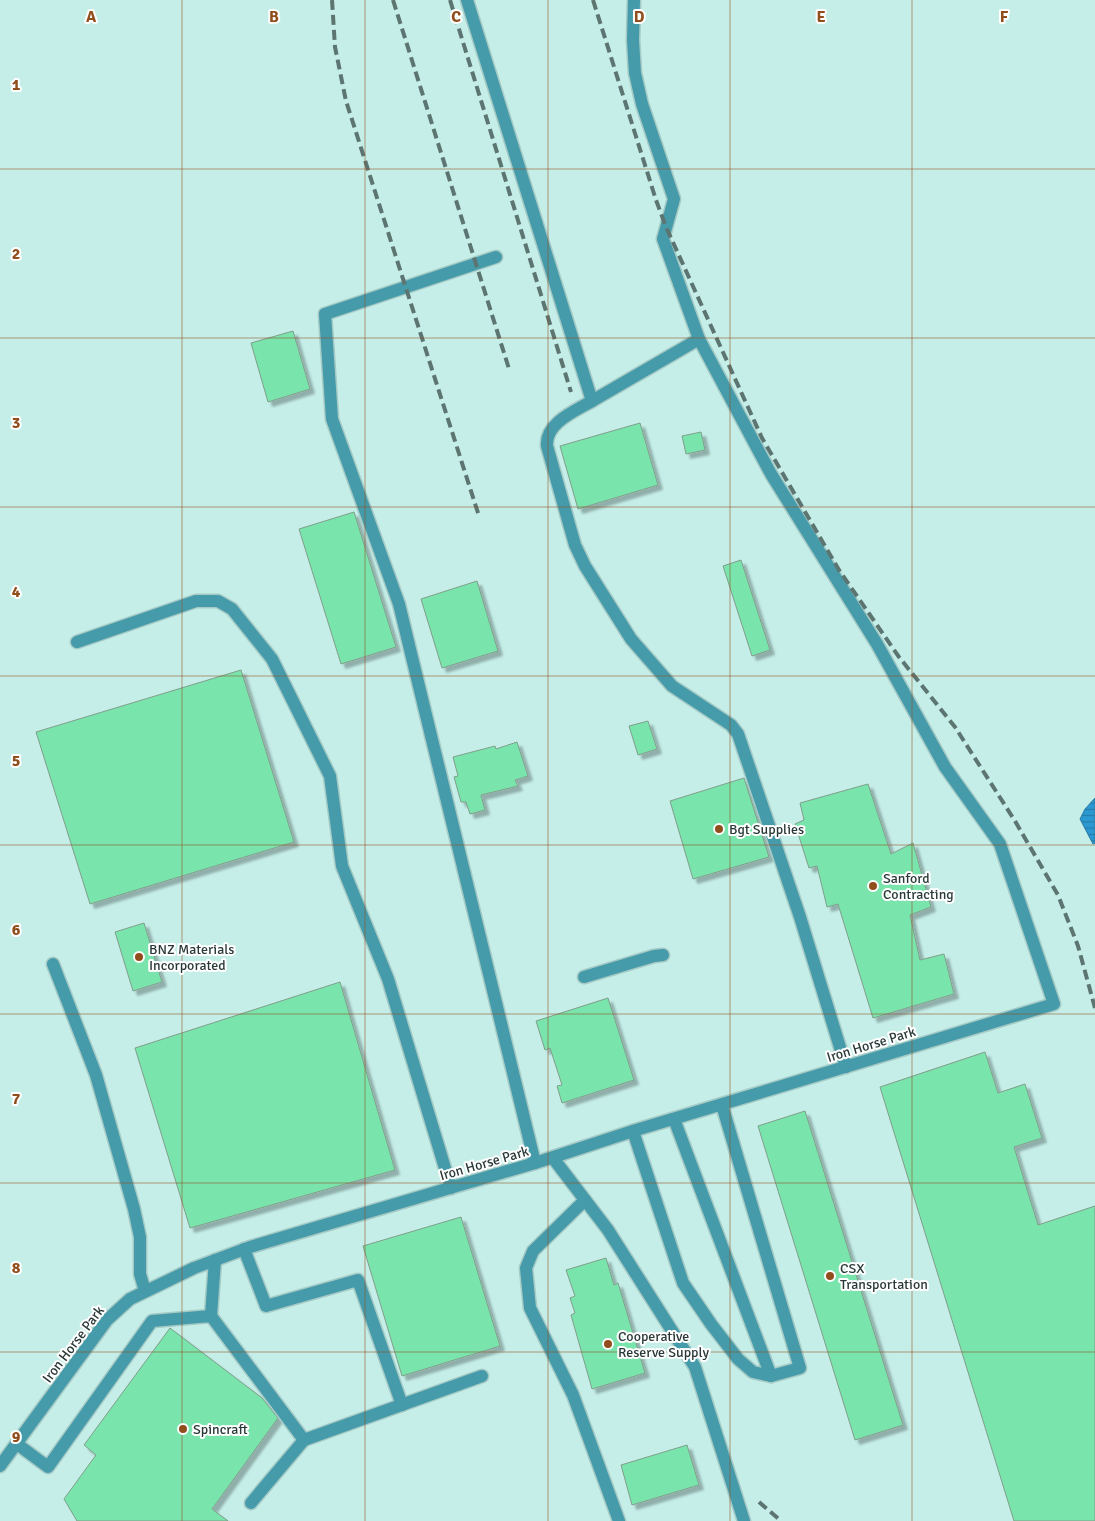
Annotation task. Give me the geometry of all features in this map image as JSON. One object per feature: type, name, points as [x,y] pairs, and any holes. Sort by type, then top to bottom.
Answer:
[{"type":"street","points":[[467,0],[592,401]]},
{"type":"street","points":[[634,0],[633,40],[635,73],[642,104],[674,199],[662,239],[699,338],[557,423],[546,440],[575,545],[585,566],[631,639],[672,686],[731,725],[738,734],[800,917],[846,1067]]},
{"type":"street","points":[[496,257],[325,314],[332,419],[400,604],[535,1163]]},
{"type":"street","name":"Iron Horse Park","points":[[0,1466],[107,1320],[130,1299],[215,1260],[244,1249],[553,1158],[674,1119],[1054,1004],[1000,844],[944,767],[877,644],[771,474],[699,338]]},
{"type":"street","points":[[77,642],[196,601],[218,601],[232,609],[272,659],[330,776],[342,866],[388,979],[451,1188]]},
{"type":"street","points":[[584,977],[654,956],[663,956]]},
{"type":"street","points":[[54,964],[96,1075],[134,1209],[140,1237],[140,1274],[145,1291]]},
{"type":"street","points":[[634,1132],[683,1283],[738,1359],[753,1372],[771,1376],[800,1368],[722,1105]]},
{"type":"street","points":[[674,1119],[771,1376]]},
{"type":"street","points":[[553,1158],[608,1230],[694,1366],[744,1521]]},
{"type":"street","points":[[585,1200],[533,1251],[526,1268],[528,1295],[530,1308],[573,1395],[619,1521]]},
{"type":"street","points":[[244,1249],[266,1306],[358,1280],[402,1405]]},
{"type":"street","points":[[215,1260],[212,1316],[304,1440]]},
{"type":"street","points":[[17,1444],[48,1467],[152,1321],[212,1316]]},
{"type":"street","points":[[251,1503],[304,1440],[482,1376]]},
{"type":"water","points":[[1095,798],[1095,843],[1093,844],[1080,819],[1085,809]]},
{"type":"building","points":[[293,331],[310,389],[268,402],[251,343]]},
{"type":"building","points":[[640,423],[658,485],[578,509],[560,446]]},
{"type":"building","points":[[701,432],[705,450],[686,454],[682,436]]},
{"type":"building","points":[[354,512],[396,647],[341,664],[299,529]]},
{"type":"building","points":[[741,560],[770,650],[752,656],[723,566]]},
{"type":"building","points":[[477,581],[498,651],[442,668],[421,599]]},
{"type":"building","points":[[241,670],[294,842],[90,904],[36,732]]},
{"type":"building","points":[[648,721],[657,749],[638,755],[629,726]]},
{"type":"building","points":[[517,742],[528,776],[515,780],[518,786],[481,795],[485,810],[470,814],[466,802],[461,802],[454,777],[458,776],[453,757],[495,746],[496,749]]},
{"type":"building","name":"Bgt Supplies","points":[[744,778],[769,857],[693,879],[670,801]]},
{"type":"building","name":"Sanford Contracting","points":[[868,784],[891,854],[913,843],[931,907],[910,915],[920,960],[944,954],[954,994],[873,1018],[838,904],[827,907],[817,866],[809,868],[795,824],[804,820],[800,803]]},
{"type":"building","points":[[144,923],[162,982],[133,991],[115,932]]},
{"type":"building","points":[[340,982],[395,1170],[190,1228],[135,1048]]},
{"type":"building","points":[[608,998],[634,1080],[562,1103],[557,1086],[562,1085],[550,1048],[545,1050],[536,1021]]},
{"type":"building","points":[[985,1052],[998,1093],[1025,1084],[1042,1138],[1014,1147],[1038,1225],[1095,1206],[1095,1521],[1014,1521],[880,1087]]},
{"type":"building","name":"CSX Transportation","points":[[805,1111],[903,1425],[855,1440],[758,1126]]},
{"type":"building","points":[[461,1217],[500,1346],[402,1376],[363,1246]]},
{"type":"building","name":"Cooperative Reserve Supply","points":[[606,1258],[614,1285],[618,1283],[645,1373],[592,1389],[571,1315],[575,1313],[570,1298],[575,1296],[566,1270]]},
{"type":"building","name":"Spincraft","points":[[170,1328],[262,1398],[278,1418],[212,1509],[228,1521],[77,1521],[64,1499],[96,1455],[84,1445]]},
{"type":"building","points":[[687,1445],[699,1485],[632,1505],[621,1465]]},
{"type":"railway","points":[[332,0],[335,47],[346,101],[479,516]]},
{"type":"railway","points":[[393,0],[510,372]]},
{"type":"railway","points":[[450,0],[571,392]]},
{"type":"railway","points":[[593,0],[666,227],[762,438],[839,570],[899,657],[955,727],[1015,821],[1058,895],[1078,946],[1095,1008]]},
{"type":"railway","points":[[759,1502],[781,1521]]},
{"type":"place","name":"Bgt Supplies","points":[[719,829]]},
{"type":"place","name":"Sanford Contracting","points":[[873,886]]},
{"type":"place","name":"BNZ Materials Incorporated","points":[[139,957]]},
{"type":"place","name":"CSX Transportation","points":[[830,1276]]},
{"type":"place","name":"Cooperative Reserve Supply","points":[[608,1344]]},
{"type":"place","name":"Spincraft","points":[[183,1429]]}]
